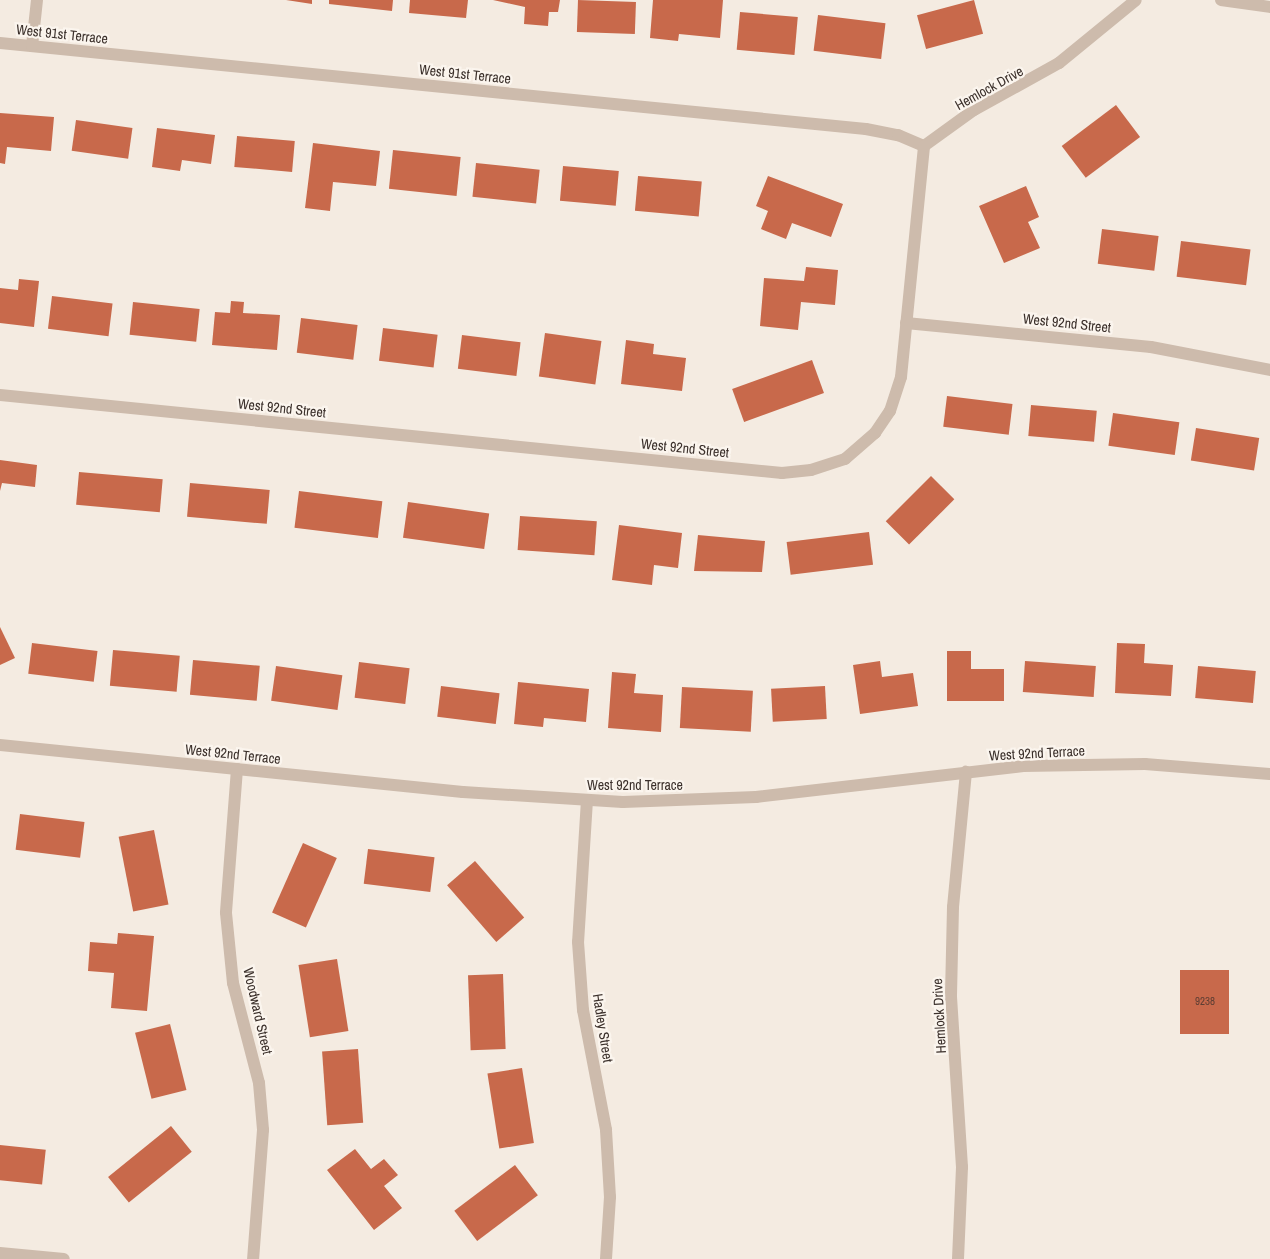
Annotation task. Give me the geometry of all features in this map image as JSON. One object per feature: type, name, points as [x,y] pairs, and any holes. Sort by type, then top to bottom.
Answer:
[{"type":"street","points":[[32,46],[37,0]]},
{"type":"street","name":"Hemlock Drive","points":[[924,146],[974,110],[1059,63],[1136,0]]},
{"type":"street","points":[[1221,0],[1270,7]]},
{"type":"street","name":"West 91st Terrace","points":[[0,43],[866,129],[898,135],[924,146]]},
{"type":"street","points":[[906,323],[924,146]]},
{"type":"street","name":"West 92nd Street","points":[[0,395],[782,473],[811,470],[845,459],[875,433],[890,411],[900,377],[906,323],[1151,347],[1270,370]]},
{"type":"street","name":"West 92nd Terrace","points":[[0,745],[237,769],[587,800],[756,797],[966,772],[1145,764],[1270,774]]},
{"type":"street","name":"Woodward Street","points":[[237,769],[226,913],[233,982],[259,1083],[263,1130],[253,1259]]},
{"type":"street","name":"Hemlock Drive","points":[[958,1259],[962,1167],[952,936],[966,772]]},
{"type":"street","name":"Hadley Street","points":[[587,800],[578,942],[583,1010],[606,1130],[610,1197],[606,1259]]},
{"type":"street","points":[[0,1253],[64,1259]]},
{"type":"building","points":[[286,0],[312,0],[312,4]]},
{"type":"building","points":[[329,0],[393,0],[392,11],[329,4]]},
{"type":"building","points":[[410,0],[468,0],[466,18],[409,13]]},
{"type":"building","points":[[493,0],[560,0],[558,12],[549,12],[548,26],[524,24],[525,7]]},
{"type":"building","points":[[578,0],[636,2],[635,34],[577,32]]},
{"type":"building","points":[[653,0],[723,0],[720,38],[679,34],[678,41],[650,38]]},
{"type":"building","points":[[974,0],[983,34],[926,49],[917,15]]},
{"type":"building","points":[[740,12],[798,17],[794,55],[737,50]]},
{"type":"building","points":[[818,15],[885,23],[881,59],[814,51]]},
{"type":"building","points":[[1116,105],[1140,137],[1086,178],[1062,146]]},
{"type":"building","points":[[0,113],[54,117],[51,151],[7,147],[5,164],[0,163]]},
{"type":"building","points":[[76,120],[132,128],[128,159],[72,151]]},
{"type":"building","points":[[157,128],[215,135],[211,164],[182,160],[180,171],[152,167]]},
{"type":"building","points":[[237,136],[295,141],[292,172],[234,167]]},
{"type":"building","points":[[313,143],[380,151],[376,186],[333,182],[330,211],[305,208]]},
{"type":"building","points":[[393,150],[461,157],[457,196],[389,189]]},
{"type":"building","points":[[476,163],[540,170],[536,204],[472,197]]},
{"type":"building","points":[[563,166],[619,171],[616,206],[560,201]]},
{"type":"building","points":[[638,176],[702,182],[699,216],[635,211]]},
{"type":"building","points":[[768,176],[843,204],[831,237],[792,223],[786,239],[761,229],[768,211],[756,206]]},
{"type":"building","points":[[1026,186],[1039,217],[1028,222],[1040,248],[1004,263],[979,206]]},
{"type":"building","points":[[1102,229],[1159,236],[1154,271],[1098,264]]},
{"type":"building","points":[[1181,241],[1250,250],[1246,285],[1177,277]]},
{"type":"building","points":[[806,267],[838,270],[835,305],[801,302],[798,330],[760,326],[764,278],[804,281]]},
{"type":"building","points":[[19,279],[39,281],[34,327],[0,323],[0,288],[18,290]]},
{"type":"building","points":[[52,296],[113,303],[109,336],[48,329]]},
{"type":"building","points":[[231,301],[244,302],[243,313],[280,315],[277,350],[212,345],[215,312],[230,313]]},
{"type":"building","points":[[133,302],[200,309],[196,342],[130,335]]},
{"type":"building","points":[[301,318],[358,325],[353,360],[297,353]]},
{"type":"building","points":[[383,328],[438,335],[434,367],[379,361]]},
{"type":"building","points":[[545,333],[601,341],[595,385],[539,377]]},
{"type":"building","points":[[462,335],[521,342],[516,376],[458,369]]},
{"type":"building","points":[[626,340],[654,344],[653,354],[686,358],[682,391],[621,384]]},
{"type":"building","points":[[812,360],[824,393],[744,422],[732,389]]},
{"type":"building","points":[[947,396],[1013,404],[1009,435],[943,427]]},
{"type":"building","points":[[1031,405],[1097,411],[1094,442],[1028,436]]},
{"type":"building","points":[[1113,413],[1179,422],[1175,455],[1108,446]]},
{"type":"building","points":[[1196,428],[1259,438],[1254,471],[1191,461]]},
{"type":"building","points":[[0,460],[37,465],[35,487],[2,483],[0,491]]},
{"type":"building","points":[[79,472],[163,479],[160,512],[76,505]]},
{"type":"building","points":[[931,476],[954,499],[909,545],[886,521]]},
{"type":"building","points":[[190,483],[270,490],[267,524],[187,517]]},
{"type":"building","points":[[299,491],[382,501],[378,538],[294,528]]},
{"type":"building","points":[[408,502],[489,513],[484,549],[403,538]]},
{"type":"building","points":[[520,516],[597,521],[594,555],[518,550]]},
{"type":"building","points":[[619,525],[682,533],[678,568],[654,565],[652,585],[612,580]]},
{"type":"building","points":[[869,532],[873,565],[791,575],[787,542]]},
{"type":"building","points":[[698,535],[765,541],[762,572],[694,571]]},
{"type":"building","points":[[0,627],[15,658],[0,665]]},
{"type":"building","points":[[32,643],[98,651],[94,682],[28,674]]},
{"type":"building","points":[[1117,643],[1145,644],[1144,663],[1173,665],[1171,696],[1115,693]]},
{"type":"building","points":[[113,650],[180,656],[177,692],[110,686]]},
{"type":"building","points":[[947,651],[971,651],[971,669],[1004,669],[1004,701],[947,701]]},
{"type":"building","points":[[193,660],[260,666],[257,701],[190,695]]},
{"type":"building","points":[[880,661],[882,677],[913,673],[918,706],[860,714],[853,665]]},
{"type":"building","points":[[1025,661],[1096,666],[1094,697],[1023,692]]},
{"type":"building","points":[[359,662],[410,668],[405,704],[355,698]]},
{"type":"building","points":[[276,666],[342,675],[337,710],[271,701]]},
{"type":"building","points":[[1198,666],[1256,671],[1253,703],[1195,698]]},
{"type":"building","points":[[612,672],[636,674],[634,693],[663,695],[661,732],[608,728]]},
{"type":"building","points":[[518,682],[589,689],[586,722],[544,718],[543,727],[514,724]]},
{"type":"building","points":[[441,686],[500,693],[496,724],[437,717]]},
{"type":"building","points":[[825,686],[827,719],[773,722],[771,689]]},
{"type":"building","points":[[682,687],[753,691],[751,732],[680,728]]},
{"type":"building","points":[[20,814],[85,822],[80,858],[16,850]]},
{"type":"building","points":[[154,830],[169,905],[133,911],[119,837]]},
{"type":"building","points":[[303,843],[337,858],[306,927],[272,912]]},
{"type":"building","points":[[368,849],[435,857],[430,892],[364,884]]},
{"type":"building","points":[[475,861],[524,918],[496,942],[447,885]]},
{"type":"building","points":[[118,933],[154,936],[147,1011],[111,1008],[114,973],[88,971],[90,942],[117,944]]},
{"type":"building","points":[[337,959],[348,1031],[310,1037],[298,965]]},
{"type":"building","points":[[1180,970],[1229,970],[1229,1034],[1180,1034]]},
{"type":"building","points":[[503,974],[506,1049],[471,1050],[468,975]]},
{"type":"building","points":[[170,1024],[186,1090],[152,1099],[135,1033]]},
{"type":"building","points":[[358,1049],[363,1123],[327,1125],[322,1052]]},
{"type":"building","points":[[522,1068],[534,1143],[499,1149],[487,1073]]},
{"type":"building","points":[[171,1126],[192,1152],[129,1203],[108,1177]]},
{"type":"building","points":[[0,1145],[46,1150],[42,1185],[0,1180]]},
{"type":"building","points":[[355,1149],[371,1169],[384,1159],[398,1175],[384,1186],[402,1208],[374,1230],[327,1170]]},
{"type":"building","points":[[515,1165],[538,1195],[477,1241],[454,1211]]}]
